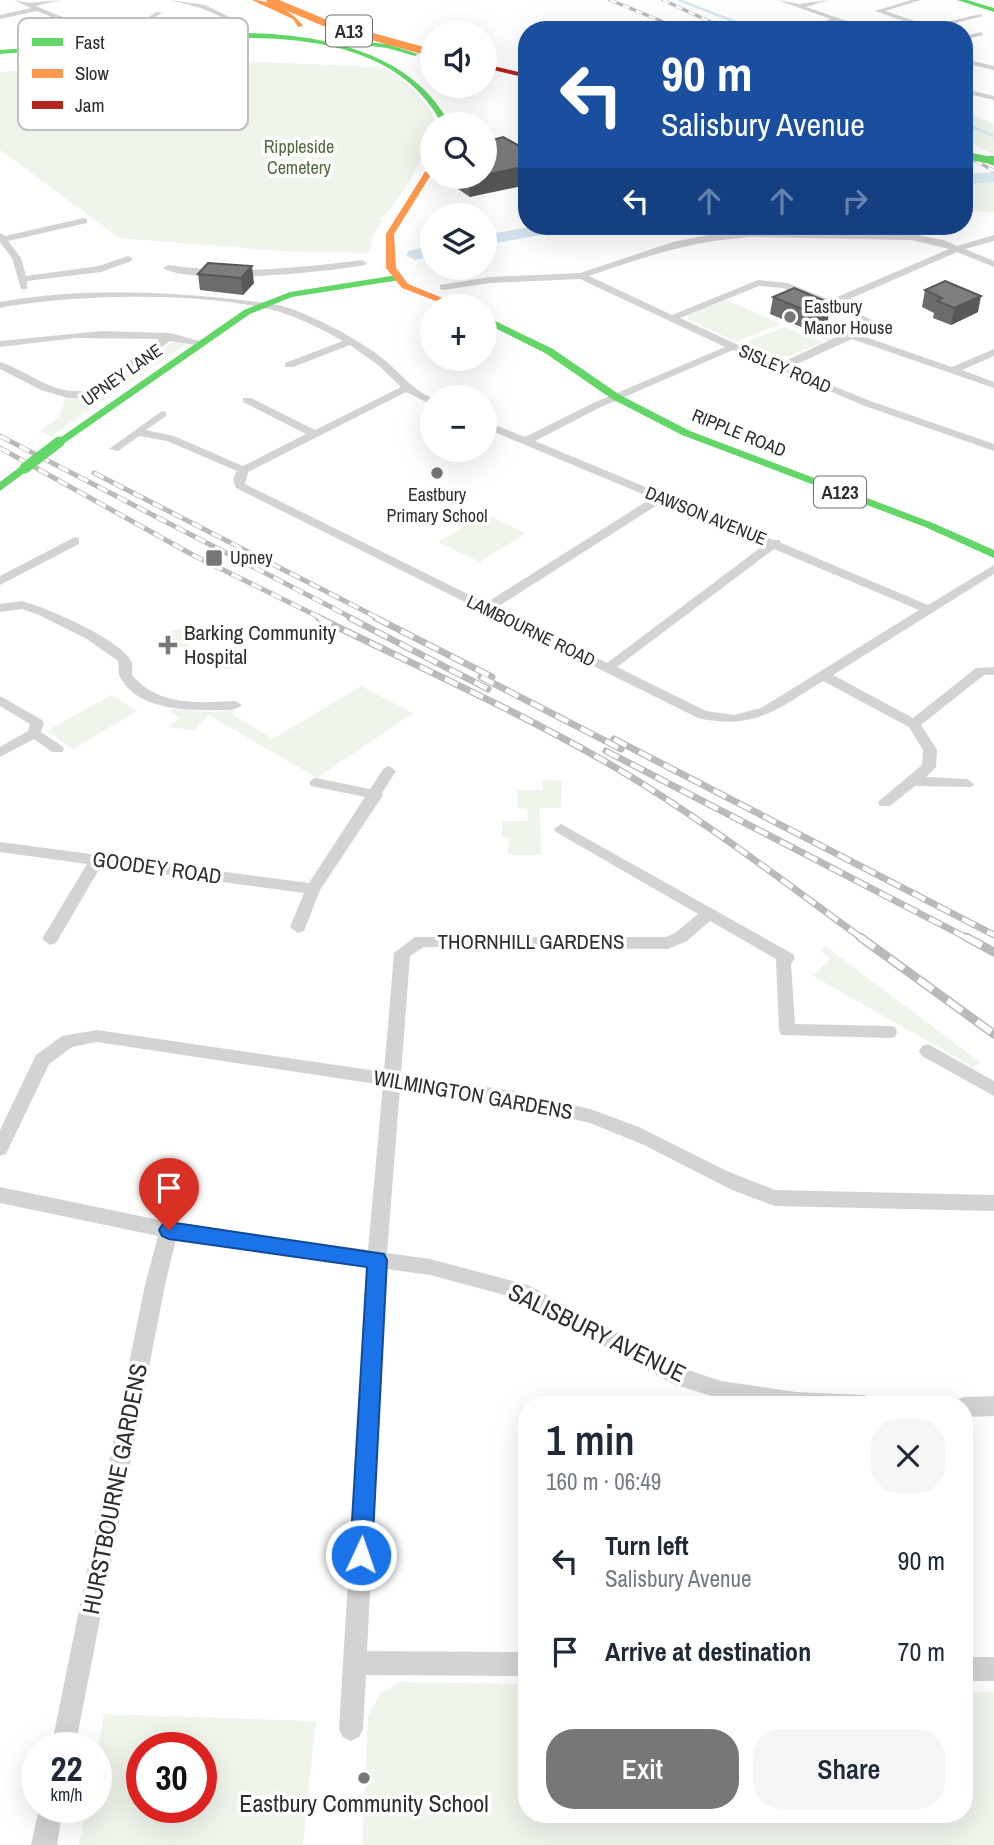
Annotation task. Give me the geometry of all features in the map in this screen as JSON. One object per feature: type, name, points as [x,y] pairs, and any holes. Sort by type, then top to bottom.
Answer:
[{"type":"main road","name":"A13","points":[[254,0],[295,18],[297,31]]},
{"type":"main road","name":"A13","points":[[270,0],[330,25],[420,50]]},
{"type":"main road","name":"A13","points":[[285,0],[334,21]]},
{"type":"main road","points":[[960,0],[987,13]]},
{"type":"main road","points":[[248,35],[297,31],[334,21],[411,77],[442,112]]},
{"type":"main road","points":[[297,31],[334,47],[365,44]]},
{"type":"main road","name":"A13","points":[[365,44],[420,46]]},
{"type":"main road","name":"A13","points":[[365,44],[387,46],[420,55]]},
{"type":"main road","points":[[0,51],[18,49]]},
{"type":"main road","points":[[497,68],[518,72]]},
{"type":"main road","points":[[973,157],[994,161]]},
{"type":"main road","points":[[973,164],[994,168]]},
{"type":"main road","points":[[420,187],[389,238],[392,262],[405,279],[442,293]]},
{"type":"main road","name":"UPNEY LANE","points":[[0,488],[59,442],[244,314],[266,304],[405,279]]},
{"type":"main road","name":"RIPPLE ROAD","points":[[497,325],[549,351],[616,397],[705,442],[919,521],[994,554]]},
{"type":"street","points":[[17,0],[58,18]]},
{"type":"street","points":[[28,5],[57,0]]},
{"type":"street","points":[[173,0],[203,6],[229,18]]},
{"type":"street","points":[[780,0],[845,21]]},
{"type":"street","points":[[797,6],[825,0]]},
{"type":"street","points":[[906,21],[878,11],[918,0]]},
{"type":"street","points":[[0,17],[36,9]]},
{"type":"street","points":[[150,18],[159,13]]},
{"type":"street","points":[[959,21],[987,13]]},
{"type":"street","points":[[832,21],[839,19]]},
{"type":"street","points":[[896,21],[902,20]]},
{"type":"street","points":[[973,35],[981,33]]},
{"type":"street","points":[[973,63],[994,68]]},
{"type":"street","points":[[973,93],[994,98]]},
{"type":"street","points":[[26,300],[23,279],[2,237],[84,221]]},
{"type":"street","points":[[442,293],[534,276],[581,276],[673,245],[738,235]]},
{"type":"street","points":[[804,235],[912,237],[940,242],[994,264]]},
{"type":"street","points":[[831,303],[957,249],[994,238]]},
{"type":"street","points":[[23,279],[101,269],[128,259]]},
{"type":"street","points":[[0,305],[26,300],[191,285],[362,263]]},
{"type":"street","points":[[168,268],[191,285],[266,304],[296,315],[350,342],[384,364],[405,389],[420,396]]},
{"type":"street","name":"SISLEY ROAD","points":[[581,276],[779,368],[869,404],[994,448]]},
{"type":"street","points":[[671,318],[758,283],[785,285],[867,318],[871,323],[779,368]]},
{"type":"street","points":[[0,344],[66,335],[126,333],[170,336],[202,343]]},
{"type":"street","points":[[851,335],[994,385]]},
{"type":"street","points":[[0,365],[53,392],[80,397],[92,393],[170,336]]},
{"type":"street","points":[[289,365],[350,342]]},
{"type":"street","points":[[526,441],[616,397],[733,347]]},
{"type":"street","points":[[952,371],[994,352]]},
{"type":"street","points":[[138,432],[170,438],[243,470],[405,389]]},
{"type":"street","points":[[247,400],[314,434]]},
{"type":"street","points":[[114,449],[162,414]]},
{"type":"street","name":"DAWSON AVENUE","points":[[497,429],[775,543],[927,609]]},
{"type":"street","name":"LAMBOURNE ROAD","points":[[243,470],[239,479],[240,486],[247,491],[703,715],[734,719],[766,711],[994,569]]},
{"type":"street","points":[[485,609],[660,498]]},
{"type":"street","points":[[0,581],[75,541]]},
{"type":"street","points":[[607,668],[775,543]]},
{"type":"street","points":[[0,608],[23,605],[37,610],[115,652],[123,659],[127,668],[125,675],[133,687],[145,695],[172,704],[206,707],[234,705]]},
{"type":"street","points":[[914,724],[981,671],[994,671]]},
{"type":"street","points":[[824,676],[914,724],[930,750],[929,766],[885,803]]},
{"type":"street","points":[[0,700],[37,723],[34,733],[0,753]]},
{"type":"street","points":[[34,733],[57,748]]},
{"type":"street","points":[[299,927],[313,889],[389,771]]},
{"type":"street","points":[[913,781],[967,785]]},
{"type":"street","points":[[316,783],[376,795]]},
{"type":"street","points":[[561,829],[787,957],[782,962],[787,1030],[889,1032]]},
{"type":"street","name":"GOODEY ROAD","points":[[0,847],[313,889]]},
{"type":"street","points":[[50,939],[97,860]]},
{"type":"street","name":"THORNHILL GARDENS","points":[[351,1729],[377,1260],[402,953],[411,946],[432,941],[668,943],[681,937],[709,913]]},
{"type":"street","name":"WILMINGTON GARDENS","points":[[0,1149],[42,1060],[68,1041],[97,1035],[514,1098],[576,1112],[632,1131],[750,1191],[775,1198],[994,1203]]},
{"type":"street","points":[[928,1051],[994,1089]]},
{"type":"street","name":"SALISBURY AVENUE","points":[[0,1195],[169,1230],[430,1266],[521,1290],[680,1377],[721,1390],[758,1396]]},
{"type":"street","name":"HURSTBOURNE GARDENS","points":[[66,1732],[155,1285],[169,1230]]},
{"type":"street","points":[[973,1407],[994,1406]]},
{"type":"street","points":[[355,1663],[518,1664]]},
{"type":"street","points":[[973,1669],[994,1669]]},
{"type":"street","points":[[44,1845],[48,1823]]},
{"type":"green space","name":"Rippleside Cemetery","points":[[248,62],[388,69],[405,82],[431,112],[420,112],[420,162],[389,212],[379,219],[383,221],[373,234],[369,253],[280,251],[119,238],[0,150],[0,72],[18,71],[18,130],[248,130]]},
{"type":"green space","points":[[973,115],[994,124],[994,155],[973,144]]},
{"type":"green space","points":[[973,181],[994,182],[994,212],[973,211]]},
{"type":"green space","points":[[726,300],[781,324],[736,342],[688,319],[689,314]]},
{"type":"green space","points":[[828,319],[853,330],[828,341],[804,330]]},
{"type":"green space","points":[[784,327],[823,342],[782,357],[765,355],[741,344]]},
{"type":"green space","points":[[173,342],[183,342],[185,345],[51,436],[40,431],[60,416],[65,399],[90,397]]},
{"type":"green space","points":[[485,514],[526,533],[480,562],[438,542]]},
{"type":"green space","points":[[194,627],[209,636],[197,642],[193,641],[183,650],[172,644],[173,633],[170,631]]},
{"type":"green space","points":[[227,646],[244,655],[243,666],[222,668],[201,661]]},
{"type":"green space","points":[[361,686],[413,713],[317,778],[209,715],[194,730],[167,727],[180,717],[168,711],[174,709],[211,712],[233,710],[233,715],[273,739]]},
{"type":"green space","points":[[111,695],[137,711],[73,749],[47,731]]},
{"type":"green space","points":[[542,780],[562,781],[561,808],[540,808],[541,855],[508,855],[509,838],[502,837],[502,821],[528,821],[527,809],[518,808],[517,790],[543,790]]},
{"type":"green space","points":[[825,946],[980,1062],[973,1067],[813,976],[831,958],[820,951]]},
{"type":"green space","points":[[401,1682],[518,1684],[518,1823],[973,1823],[973,1692],[994,1692],[994,1845],[362,1845],[368,1716],[380,1694]]},
{"type":"green space","points":[[104,1714],[316,1721],[303,1845],[79,1845],[83,1823],[112,1823],[112,1732],[101,1732]]},
{"type":"building","points":[[503,137],[518,145],[518,168],[497,172],[497,139]]},
{"type":"building","points":[[208,263],[252,266],[241,278],[198,274]]},
{"type":"building","points":[[945,281],[981,296],[954,308],[937,301],[942,298],[925,290]]},
{"type":"building","points":[[794,288],[830,303],[809,312],[773,297]]},
{"type":"waterway","points":[[679,0],[733,21]]},
{"type":"waterway","points":[[973,127],[994,136]]},
{"type":"waterway","points":[[973,178],[994,177]]},
{"type":"waterway","points":[[497,238],[518,234]]},
{"type":"waterway","points":[[415,255],[420,254]]},
{"type":"railway","points":[[610,0],[661,21]]},
{"type":"railway","points":[[663,0],[708,21]]},
{"type":"railway","points":[[973,159],[994,171]]},
{"type":"railway","points":[[0,436],[354,619]]},
{"type":"railway","points":[[0,448],[193,555],[323,619]]},
{"type":"railway","points":[[94,473],[380,619]]},
{"type":"railway","points":[[319,618],[508,710],[618,769],[712,830],[863,939]]},
{"type":"railway","points":[[350,618],[488,689]]},
{"type":"railway","points":[[376,618],[492,677]]},
{"type":"railway","points":[[481,677],[621,749]]},
{"type":"railway","points":[[614,739],[994,935]]},
{"type":"railway","points":[[606,751],[969,939]]},
{"type":"railway","points":[[860,937],[994,1034]]},
{"type":"railway","points":[[966,937],[994,952]]},
{"type":"traffic: fast","points":[[960,0],[994,10]]},
{"type":"traffic: fast","points":[[248,35],[297,38],[362,54],[404,75],[422,89],[440,112]]},
{"type":"traffic: fast","points":[[365,44],[387,46],[415,54]]},
{"type":"traffic: fast","points":[[0,52],[18,51]]},
{"type":"traffic: fast","points":[[973,157],[994,161]]},
{"type":"traffic: fast","points":[[59,442],[247,312],[290,295],[397,278]]},
{"type":"traffic: fast","points":[[497,325],[549,351],[616,397],[686,433],[929,525],[994,554]]},
{"type":"traffic: fast","points":[[25,468],[59,442]]},
{"type":"traffic: fast","points":[[0,488],[25,468]]},
{"type":"traffic: slow","points":[[255,0],[295,18],[300,26]]},
{"type":"traffic: slow","points":[[270,0],[330,25],[420,50]]},
{"type":"traffic: slow","points":[[420,186],[390,234],[391,268],[405,286],[426,294]]},
{"type":"traffic: jam","points":[[497,69],[518,74]]},
{"type":"place","name":"Eastbury Manor House","points":[[790,317]]},
{"type":"place","name":"Eastbury Primary School","points":[[437,473]]},
{"type":"place","name":"Upney","points":[[214,558]]},
{"type":"place","name":"Barking Community Hospital","points":[[168,645]]},
{"type":"place","name":"Eastbury Community School","points":[[364,1778]]},
{"type":"route","points":[[169,1230],[377,1260],[361,1555]]}]
